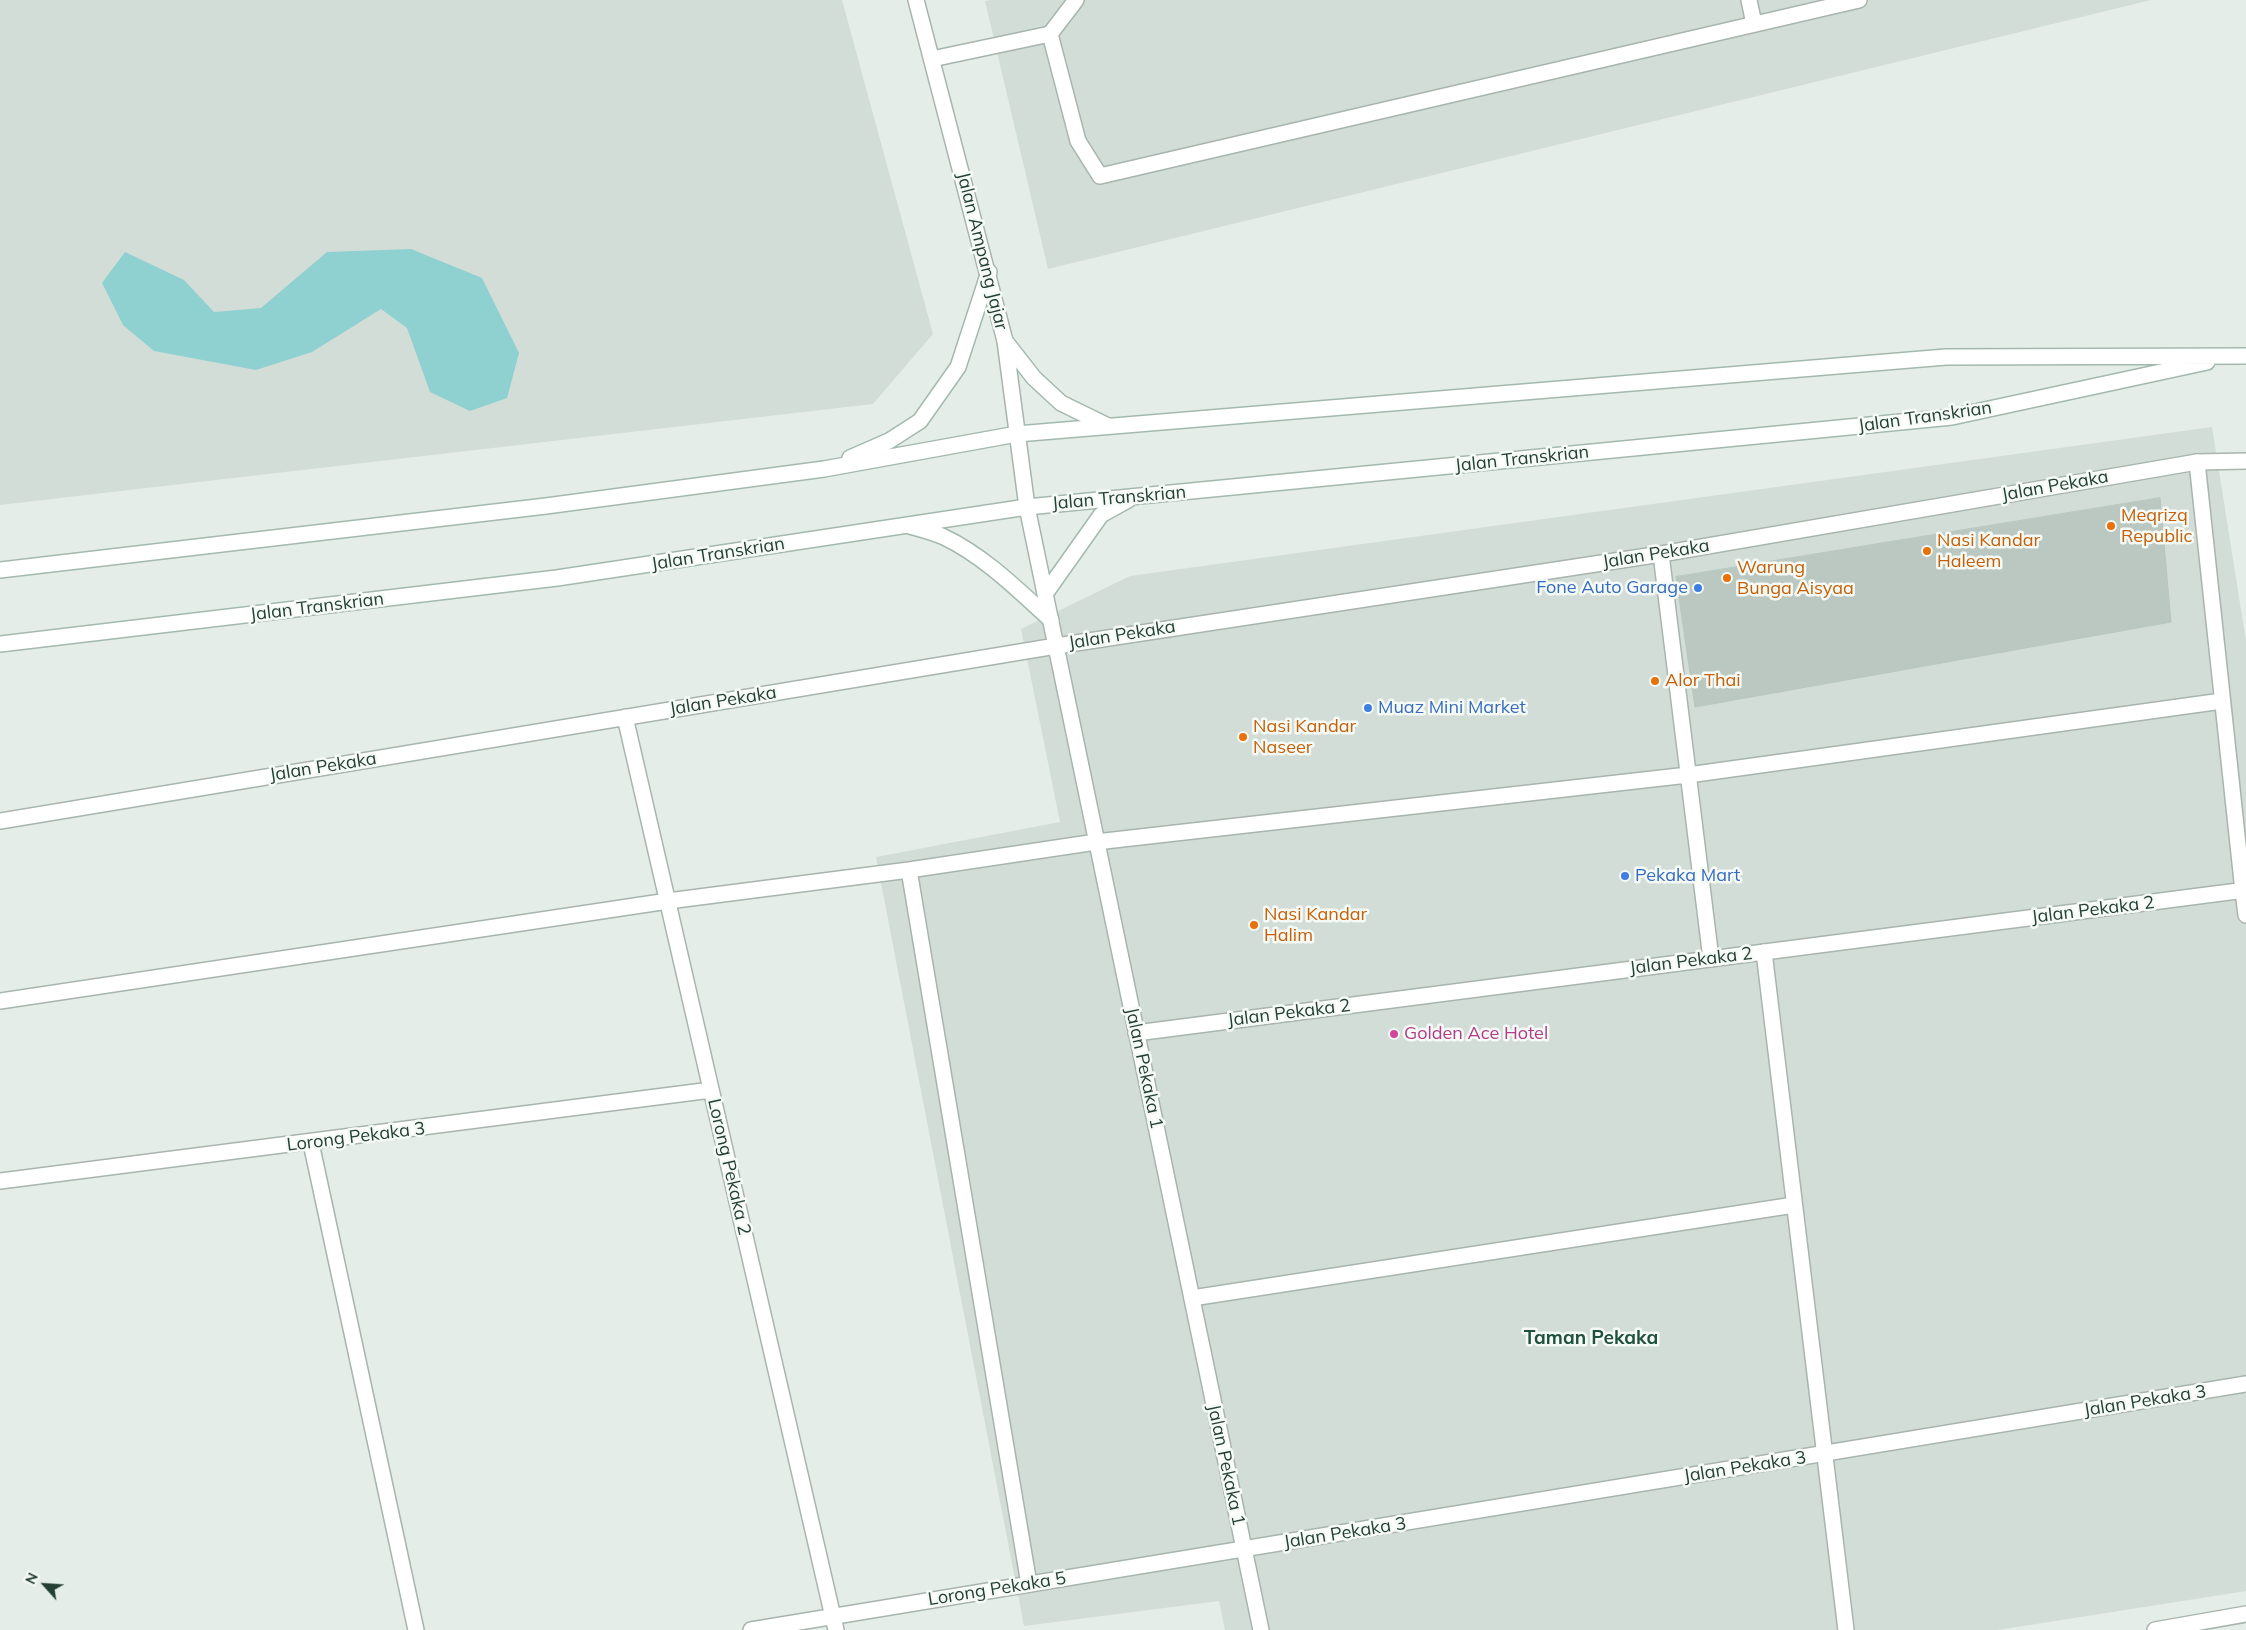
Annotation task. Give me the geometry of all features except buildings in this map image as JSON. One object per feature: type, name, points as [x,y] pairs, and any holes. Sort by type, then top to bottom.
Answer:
[{"type":"street","name":"Jalan Ampang Jajar","points":[[916,0],[1006,341],[1027,507]]},
{"type":"street","points":[[932,59],[1050,34],[1076,0]]},
{"type":"street","points":[[1749,0],[1754,24]]},
{"type":"street","points":[[1050,34],[1078,141],[1100,176],[1859,0]]},
{"type":"street","points":[[824,469],[889,441],[920,421],[958,367],[989,272]]},
{"type":"street","points":[[1006,341],[1034,378],[1061,403],[1109,427]]},
{"type":"street","name":"Jalan Transkrian","points":[[0,570],[546,506],[824,469],[1017,434],[1946,357],[2242,356]]},
{"type":"street","name":"Jalan Transkrian","points":[[0,644],[557,578],[1027,507],[1952,417],[2242,356]]},
{"type":"street","name":"Jalan Pekaka","points":[[0,821],[1056,646],[1661,554],[2197,462],[2246,461]]},
{"type":"street","points":[[2197,462],[2246,915]]},
{"type":"street","points":[[1045,594],[1101,515],[1133,497]]},
{"type":"street","name":"Jalan Pekaka 1","points":[[1027,507],[1261,1630]]},
{"type":"street","points":[[908,525],[943,537],[974,555],[1011,584],[1050,620]]},
{"type":"street","points":[[1661,554],[1711,958]]},
{"type":"street","points":[[0,1001],[668,901],[910,870],[1096,842],[1688,775],[2222,701]]},
{"type":"street","name":"Lorong Pekaka 2","points":[[625,717],[834,1623]]},
{"type":"street","points":[[910,870],[1029,1584]]},
{"type":"street","name":"Jalan Pekaka 2","points":[[1136,1033],[2244,890]]},
{"type":"street","points":[[1764,952],[1846,1630]]},
{"type":"street","name":"Lorong Pekaka 3","points":[[0,1182],[712,1090]]},
{"type":"street","points":[[311,1143],[416,1630]]},
{"type":"street","points":[[1192,1298],[1794,1205]]},
{"type":"street","name":"Jalan Pekaka 3","points":[[1244,1549],[2246,1384]]},
{"type":"street","name":"Lorong Pekaka 5","points":[[751,1630],[834,1623],[1029,1584],[1244,1549]]},
{"type":"street","points":[[2155,1630],[2246,1614]]},
{"type":"shaded area","points":[[0,0],[842,0],[933,334],[873,404],[0,505]]},
{"type":"shaded area","points":[[2151,0],[1048,269],[985,1]]},
{"type":"shaded area","points":[[2212,427],[2246,641],[2246,1591],[1998,1630],[1225,1630],[1219,1601],[1024,1626],[876,857],[1060,822],[1021,629],[1130,576]]},
{"type":"water","points":[[411,249],[482,278],[519,353],[507,398],[470,411],[430,392],[407,328],[381,309],[312,352],[256,370],[154,351],[123,325],[102,283],[125,252],[184,280],[214,312],[261,308],[327,252]]},
{"type":"place","name":"Meqrizq Republic","points":[[2111,526]]},
{"type":"place","name":"Nasi Kandar Haleem","points":[[1927,551]]},
{"type":"place","name":"Warung Bunga Aisyaa","points":[[1727,578]]},
{"type":"place","name":"Fone Auto Garage","points":[[1698,588]]},
{"type":"place","name":"Alor Thai","points":[[1655,681]]},
{"type":"place","name":"Muaz Mini Market","points":[[1368,708]]},
{"type":"place","name":"Nasi Kandar Naseer","points":[[1243,737]]},
{"type":"place","name":"Pekaka Mart","points":[[1625,876]]},
{"type":"place","name":"Nasi Kandar Halim","points":[[1254,925]]},
{"type":"place","name":"Golden Ace Hotel","points":[[1394,1034]]},
{"type":"district","name":"Taman Pekaka","points":[[1591,1338]]}]
